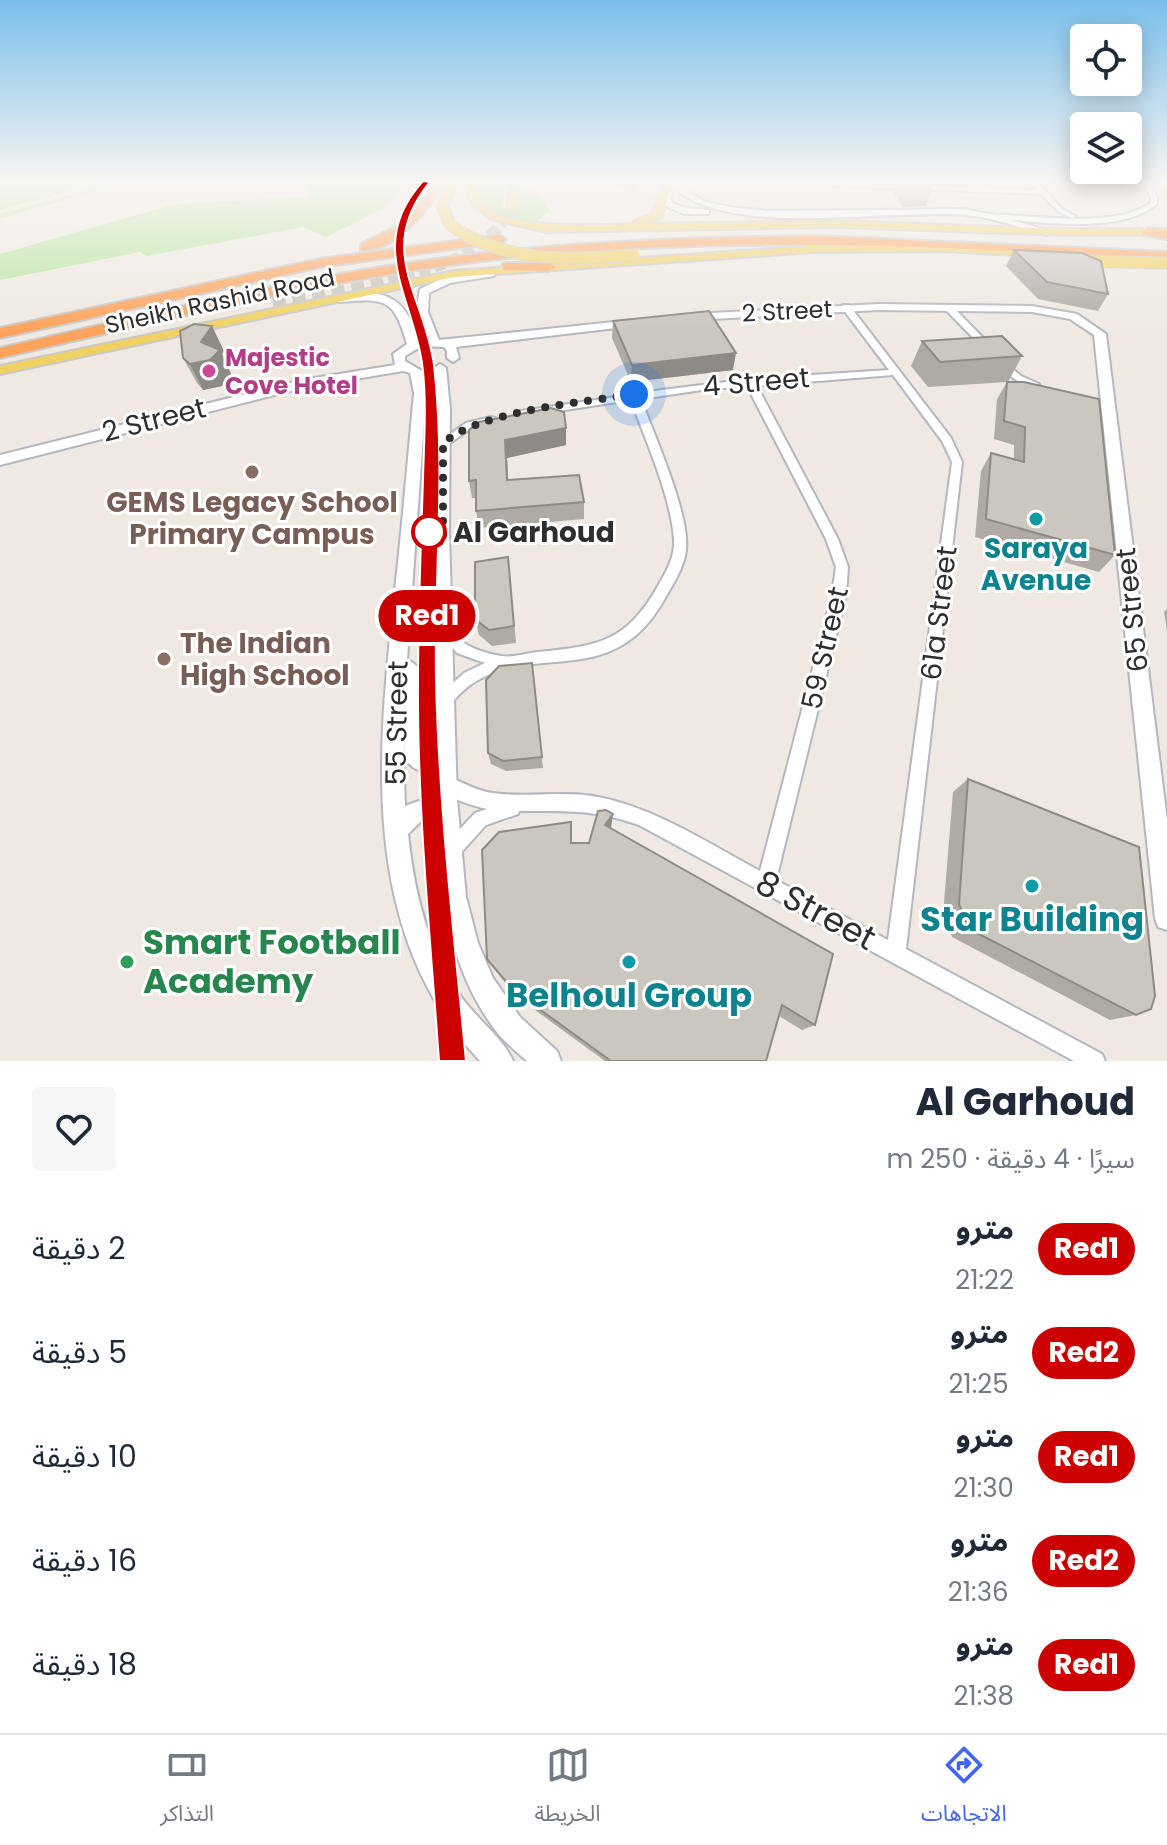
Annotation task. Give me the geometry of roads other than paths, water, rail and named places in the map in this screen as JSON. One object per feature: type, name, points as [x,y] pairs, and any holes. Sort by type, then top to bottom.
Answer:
[{"type":"highway","points":[[0,333],[378,243],[396,232]]},
{"type":"highway","points":[[188,290],[390,252],[598,232]]},
{"type":"highway","name":"Sheikh Rashid Road","points":[[0,343],[269,282],[386,260],[578,238],[779,232]]},
{"type":"highway","name":"Sheikh Rashid Road","points":[[809,232],[1167,245]]},
{"type":"highway","points":[[945,232],[1167,245]]},
{"type":"highway","points":[[1148,232],[1167,233]]},
{"type":"highway","name":"Sheikh Rashid Road","points":[[0,353],[347,278],[452,260],[583,246],[719,239],[858,239],[1167,260]]},
{"type":"highway","points":[[697,254],[858,239]]},
{"type":"highway","points":[[1121,258],[1167,270]]},
{"type":"highway","points":[[247,278],[386,260]]},
{"type":"highway","points":[[347,278],[459,269],[549,267]]},
{"type":"main road","points":[[460,232],[474,241],[512,253],[558,258],[865,253],[1167,260]]},
{"type":"main road","points":[[1039,232],[1148,232]]},
{"type":"main road","points":[[1113,233],[1123,232]]},
{"type":"main road","name":"Sheikh Rashid Road","points":[[0,370],[439,276],[512,269],[697,254],[813,249],[943,248],[1167,260]]},
{"type":"main road","points":[[549,267],[585,277]]},
{"type":"main road","points":[[0,363],[273,304]]},
{"type":"street","points":[[434,341],[422,312],[424,291],[447,280],[512,269]]},
{"type":"street","points":[[326,300],[371,297],[393,302],[405,313],[413,344],[406,364],[447,363],[502,340]]},
{"type":"street","name":"2 Street","points":[[677,319],[846,307],[1032,309],[1073,316]]},
{"type":"street","name":"61a Street","points":[[846,307],[947,440],[957,462],[896,954]]},
{"type":"street","points":[[948,307],[1014,375],[1029,384],[1054,390]]},
{"type":"street","name":"65 Street","points":[[1073,316],[1100,334],[1100,401],[1167,918]]},
{"type":"street","points":[[413,344],[502,340],[650,321]]},
{"type":"street","name":"55 Street","points":[[447,344],[453,350],[447,363],[443,441],[449,855],[461,931],[484,992],[520,1039],[547,1061]]},
{"type":"street","name":"2 Street","points":[[0,453],[406,364]]},
{"type":"street","name":"2 Street","points":[[0,460],[302,384],[406,364]]},
{"type":"street","name":"55 Street","points":[[406,364],[420,393],[396,666],[394,736],[397,831],[406,896],[428,966],[452,1009],[499,1061]]},
{"type":"street","name":"4 Street","points":[[518,414],[634,394],[895,372]]},
{"type":"street","name":"59 Street","points":[[750,382],[832,539],[842,567],[839,595],[766,884]]},
{"type":"street","points":[[640,410],[655,392]]},
{"type":"street","points":[[445,700],[466,678],[503,663],[595,652],[621,641],[651,612],[671,576],[680,551],[680,539],[634,394]]},
{"type":"street","points":[[444,417],[476,423]]},
{"type":"street","points":[[417,431],[432,432],[443,441],[476,423],[505,417]]},
{"type":"street","points":[[444,630],[462,649],[503,663]]},
{"type":"street","points":[[396,666],[409,669],[416,679],[414,756],[430,762],[446,747]]},
{"type":"street","name":"8 Street","points":[[447,784],[482,801],[523,804],[579,802],[623,811],[662,827],[1095,1061]]},
{"type":"street","name":"8 Street","points":[[449,855],[458,841],[481,819],[523,804]]},
{"type":"street","points":[[397,831],[401,824],[419,811],[429,809],[448,814]]},
{"type":"tunnel","points":[[379,284],[451,261],[493,232]]},
{"type":"tunnel","points":[[273,304],[379,284]]},
{"type":"tunnel","points":[[373,286],[379,284]]},
{"type":"railway","points":[[402,232],[401,260],[423,351],[428,415]]},
{"type":"railway","points":[[423,582],[428,415]]},
{"type":"railway","points":[[423,580],[421,701],[425,793]]},
{"type":"railway","points":[[424,791],[446,1061]]},
{"type":"metro line","name":"Red1","points":[[402,232],[399,247],[405,284],[428,363],[431,447],[427,680],[433,825],[453,1061]]},
{"type":"place","name":"Majestic Cove Hotel","points":[[209,371]]},
{"type":"place","name":"GEMS Legacy School Primary Campus","points":[[252,472]]},
{"type":"place","name":"Saraya Avenue","points":[[1036,519]]},
{"type":"place","name":"Al Garhoud","points":[[429,532]]},
{"type":"place","name":"The Indian High School","points":[[164,659]]},
{"type":"place","name":"Star Building","points":[[1032,886]]},
{"type":"place","name":"Smart Football Academy","points":[[127,962]]},
{"type":"place","name":"Belhoul Group","points":[[629,962]]}]
